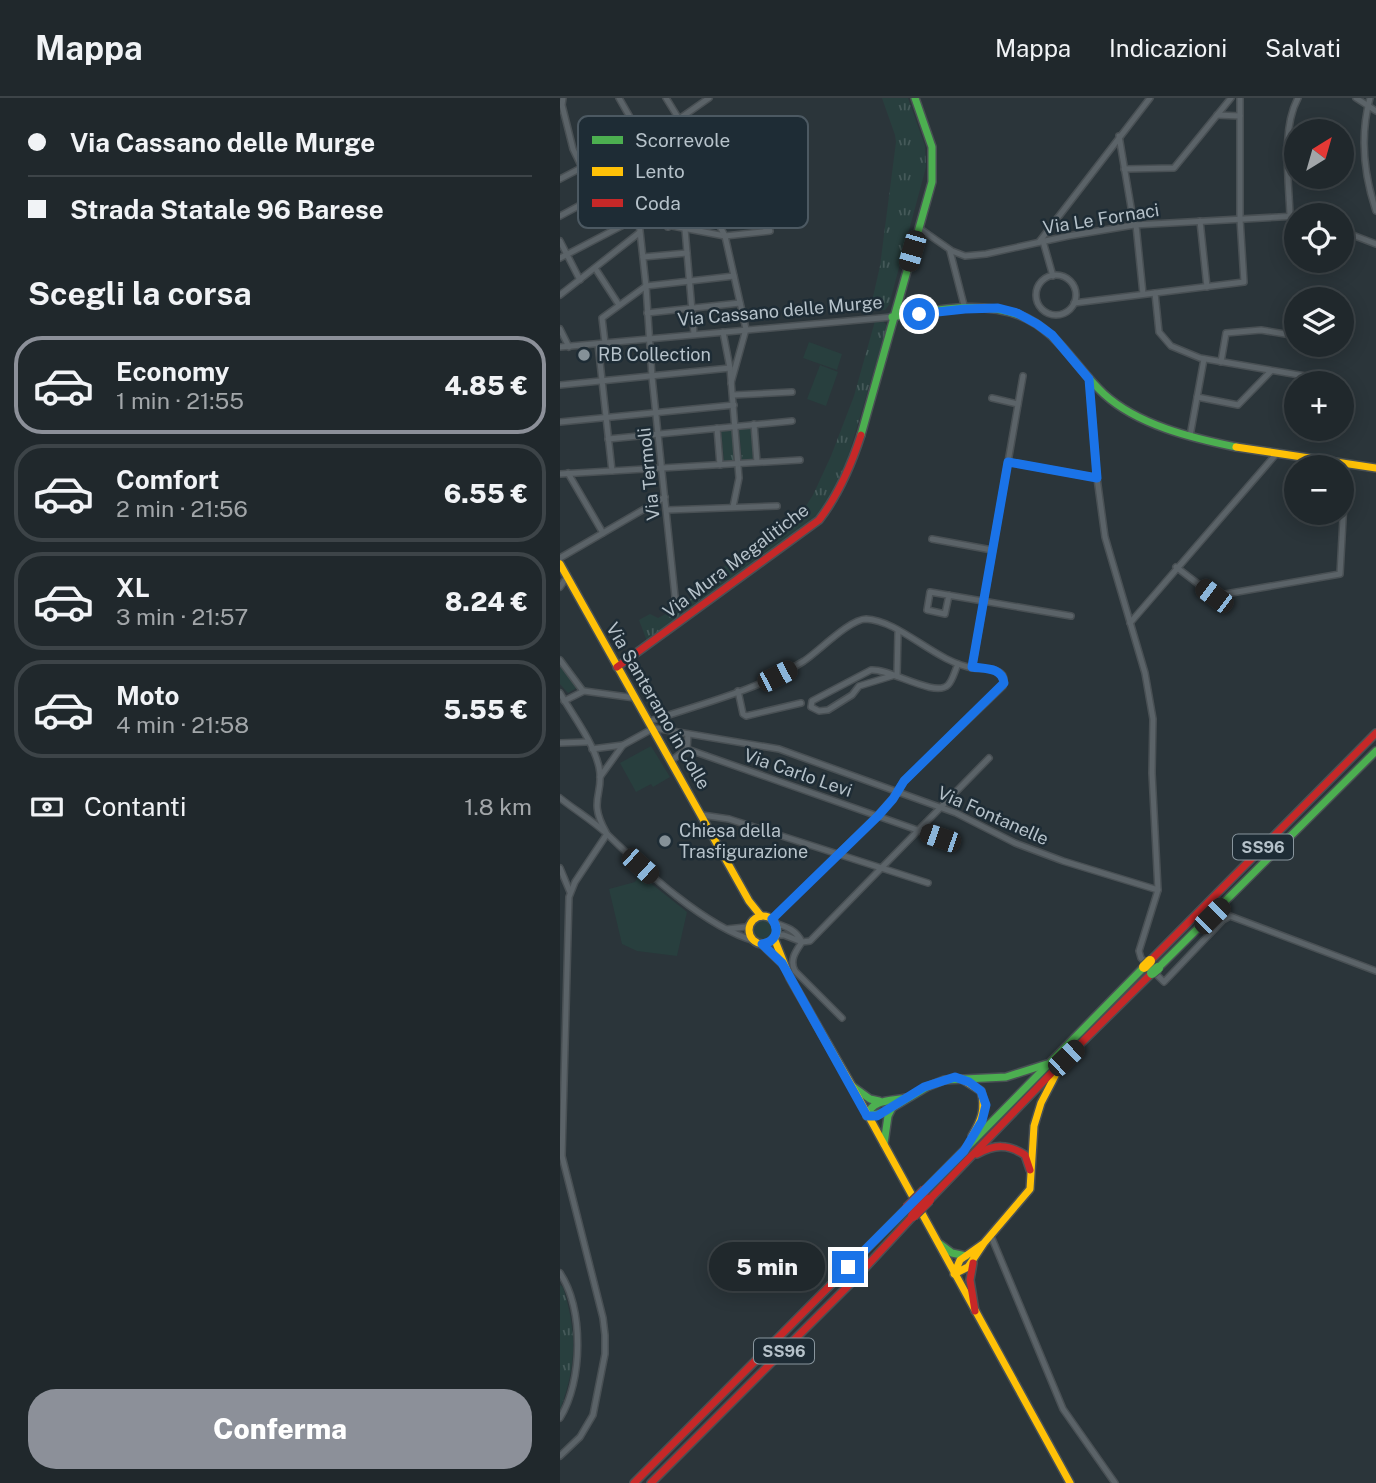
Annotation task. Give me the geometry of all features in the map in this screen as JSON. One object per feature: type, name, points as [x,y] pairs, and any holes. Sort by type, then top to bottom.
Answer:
[{"type":"main road","name":"Via Mura Megalitiche","points":[[617,667],[819,520],[832,506],[851,464],[932,182],[934,158],[930,136],[915,98]]},
{"type":"main road","name":"Via Cassano delle Murge","points":[[892,317],[965,309],[998,308],[1017,313],[1052,335],[1100,392],[1123,408],[1190,436],[1290,455]]},
{"type":"main road","name":"Via Cassano delle Murge","points":[[1354,465],[1376,468]]},
{"type":"main road","name":"Via Santeramo in Colle","points":[[560,564],[672,760],[749,901],[755,920]]},
{"type":"main road","name":"SS96","points":[[965,1155],[1066,1058],[1376,733]]},
{"type":"main road","name":"SS96","points":[[634,1483],[927,1195],[1051,1063],[1376,751]]},
{"type":"main road","points":[[782,963],[750,935],[755,920],[774,921],[782,963],[913,1195],[1070,1483]]},
{"type":"main road","points":[[758,942],[775,937]]},
{"type":"main road","points":[[954,1274],[956,1265],[970,1259],[1024,1198],[1033,1180],[1033,1130],[1041,1101],[1066,1058]]},
{"type":"main road","points":[[867,1116],[877,1116],[888,1104],[906,1098],[924,1087],[955,1077],[998,1078],[1019,1075],[1051,1063]]},
{"type":"main road","points":[[955,1077],[969,1082],[981,1091],[986,1105],[982,1121],[965,1155]]},
{"type":"main road","points":[[852,1086],[870,1099],[888,1104]]},
{"type":"main road","points":[[884,1144],[888,1104]]},
{"type":"main road","points":[[965,1155],[997,1144],[1014,1147],[1025,1155],[1033,1180]]},
{"type":"main road","name":"SS96","points":[[651,1483],[852,1282],[910,1212]]},
{"type":"main road","points":[[940,1244],[950,1252],[970,1259]]},
{"type":"main road","points":[[970,1259],[975,1311]]},
{"type":"street","points":[[619,98],[629,116]]},
{"type":"street","points":[[666,98],[678,116]]},
{"type":"street","points":[[682,116],[709,98]]},
{"type":"street","points":[[1053,276],[1041,242],[1150,98]]},
{"type":"street","points":[[1124,169],[1174,168],[1231,98]]},
{"type":"street","points":[[1074,303],[1244,282],[1240,219],[1240,98]]},
{"type":"street","points":[[1293,203],[1289,142],[1291,115],[1298,98]]},
{"type":"street","points":[[1356,98],[1376,111]]},
{"type":"street","points":[[1370,98],[1364,152],[1366,174],[1376,211]]},
{"type":"street","points":[[562,103],[569,138],[578,160]]},
{"type":"street","points":[[1217,115],[1240,116]]},
{"type":"street","points":[[1119,136],[1135,225],[1143,295]]},
{"type":"street","points":[[560,142],[569,138]]},
{"type":"street","points":[[560,179],[578,170]]},
{"type":"street","points":[[560,216],[578,206]]},
{"type":"street","name":"Via Le Fornaci","points":[[919,228],[961,255],[986,254],[1135,225],[1284,217]]},
{"type":"street","points":[[1200,221],[1208,287]]},
{"type":"street","points":[[560,258],[622,228]]},
{"type":"street","name":"Via Termoli","points":[[638,228],[646,286],[652,377],[676,606]]},
{"type":"street","points":[[676,228],[725,236],[770,231]]},
{"type":"street","points":[[721,228],[725,236],[746,329],[731,383]]},
{"type":"street","points":[[685,229],[694,334]]},
{"type":"street","points":[[560,295],[639,233]]},
{"type":"street","points":[[1354,236],[1376,244]]},
{"type":"street","points":[[560,241],[580,280]]},
{"type":"street","points":[[950,250],[965,309]]},
{"type":"street","points":[[642,257],[687,253]]},
{"type":"street","points":[[595,268],[619,305]]},
{"type":"street","points":[[612,471],[603,382],[602,318],[646,286],[734,276]]},
{"type":"street","points":[[1059,276],[1070,281],[1076,293],[1074,303],[1062,314],[1049,314],[1039,305],[1037,293],[1042,282],[1059,276]]},
{"type":"street","points":[[1155,293],[1157,326],[1162,337],[1177,350],[1204,359],[1284,372]]},
{"type":"street","points":[[647,313],[740,303]]},
{"type":"street","points":[[1042,327],[1049,314]]},
{"type":"street","name":"Via Cassano delle Murge","points":[[560,348],[892,317]]},
{"type":"street","points":[[560,329],[569,347]]},
{"type":"street","points":[[1221,362],[1226,333],[1261,330],[1284,334]]},
{"type":"street","points":[[723,332],[733,395],[739,478],[733,507]]},
{"type":"street","points":[[1190,436],[1204,359]]},
{"type":"street","points":[[560,385],[730,368]]},
{"type":"street","points":[[1197,397],[1238,405],[1271,370]]},
{"type":"street","points":[[972,667],[1023,376]]},
{"type":"street","points":[[1089,379],[1105,537],[1145,673],[1153,719],[1152,773],[1158,890],[1139,953],[1141,958],[1164,982],[1223,920],[1230,916],[1376,971]]},
{"type":"street","points":[[733,395],[792,392]]},
{"type":"street","points":[[992,398],[1018,404]]},
{"type":"street","points":[[560,422],[734,405]]},
{"type":"street","points":[[608,439],[792,421]]},
{"type":"street","points":[[754,424],[757,463]]},
{"type":"street","points":[[716,428],[720,465]]},
{"type":"street","points":[[1130,622],[1277,453]]},
{"type":"street","points":[[560,474],[800,460]]},
{"type":"street","points":[[1008,462],[1097,478]]},
{"type":"street","points":[[568,473],[603,533]]},
{"type":"street","points":[[560,558],[665,497]]},
{"type":"street","points":[[667,510],[778,506]]},
{"type":"street","points":[[1176,567],[1214,596],[1340,574],[1343,525]]},
{"type":"street","points":[[932,539],[992,550]]},
{"type":"street","points":[[560,587],[567,577]]},
{"type":"street","points":[[948,596],[945,614],[927,610],[930,592],[1071,616]]},
{"type":"street","points":[[600,777],[623,745],[652,724],[790,670],[860,620],[878,622],[958,664],[997,670],[1004,683],[904,781],[878,816],[774,921],[799,935],[802,942],[792,962],[794,971],[842,1018]]},
{"type":"street","points":[[896,675],[898,631]]},
{"type":"street","points":[[560,660],[583,691]]},
{"type":"street","points":[[738,691],[743,714],[746,716],[812,704],[871,670],[881,670],[923,685],[941,688],[947,685],[958,664]]},
{"type":"street","points":[[812,704],[819,711],[828,710],[852,695],[859,687],[896,675]]},
{"type":"street","points":[[607,834],[596,813],[599,768],[592,749],[561,696],[583,691],[636,698]]},
{"type":"street","name":"Via Fontanelle","points":[[652,724],[688,734],[791,752],[956,813],[1015,843],[1063,861],[1158,890]]},
{"type":"street","points":[[672,760],[687,749],[688,734]]},
{"type":"street","points":[[560,743],[587,742]]},
{"type":"street","points":[[592,749],[623,745]]},
{"type":"street","name":"Via Carlo Levi","points":[[687,749],[940,838]]},
{"type":"street","points":[[775,937],[784,935],[810,942],[989,758]]},
{"type":"street","points":[[560,799],[607,834],[675,895],[727,929],[758,942]]},
{"type":"street","points":[[702,815],[729,819],[928,883]]},
{"type":"street","points":[[570,892],[607,834]]},
{"type":"street","points":[[560,868],[570,892],[561,1159],[603,1318],[605,1335],[605,1354],[593,1415],[580,1437],[560,1456]]},
{"type":"street","points":[[727,929],[746,927],[755,920]]},
{"type":"street","points":[[987,1240],[1063,1409],[1115,1483]]},
{"type":"street","points":[[560,1273],[575,1313],[578,1343],[568,1399],[560,1418]]},
{"type":"green space","points":[[882,98],[908,98],[925,146],[926,167],[889,305],[885,310],[870,310],[880,266],[896,142]]},
{"type":"green space","points":[[875,321],[883,321],[887,326],[842,477],[833,495],[818,514],[799,530],[647,641],[639,620],[650,614],[658,618],[685,604],[722,568],[799,517],[813,495],[831,456],[854,396]]},
{"type":"green space","points":[[809,342],[842,354],[837,370],[803,358]]},
{"type":"green space","points":[[820,365],[838,372],[826,406],[807,399]]},
{"type":"green space","points":[[751,428],[753,460],[742,461],[739,429]]},
{"type":"green space","points":[[721,430],[732,430],[734,460],[724,461]]},
{"type":"green space","points":[[560,663],[578,687],[568,693],[560,684]]},
{"type":"green space","points":[[651,746],[670,777],[653,787],[651,784],[636,792],[620,763]]},
{"type":"green space","points":[[639,874],[687,912],[677,956],[637,951],[622,944],[609,889],[635,882]]},
{"type":"green space","points":[[763,920],[770,923],[773,930],[770,937],[763,940],[756,937],[753,930],[756,923]]},
{"type":"green space","points":[[560,1285],[563,1287],[571,1319],[573,1348],[570,1378],[560,1410]]},
{"type":"traffic: fast","points":[[861,435],[932,182],[932,147],[915,98]]},
{"type":"traffic: fast","points":[[892,317],[972,307],[1019,315],[1044,329],[1104,394],[1118,405],[1166,429],[1236,447]]},
{"type":"traffic: fast","points":[[1158,968],[1376,751]]},
{"type":"traffic: fast","points":[[925,1190],[1144,967]]},
{"type":"traffic: fast","points":[[1152,973],[1158,968]]},
{"type":"traffic: fast","points":[[906,1098],[873,1106],[867,1116],[883,1113],[944,1080],[1006,1077],[1047,1064]]},
{"type":"traffic: fast","points":[[852,1086],[870,1099],[879,1101]]},
{"type":"traffic: fast","points":[[884,1144],[888,1116],[892,1108]]},
{"type":"traffic: fast","points":[[940,1244],[952,1253],[966,1256]]},
{"type":"traffic: slow","points":[[1236,447],[1376,468]]},
{"type":"traffic: slow","points":[[560,564],[749,901],[761,916]]},
{"type":"traffic: slow","points":[[763,916],[773,920],[777,930],[773,940],[763,944],[753,940],[749,930],[753,920],[763,916]]},
{"type":"traffic: slow","points":[[774,938],[790,978],[1070,1483]]},
{"type":"traffic: slow","points":[[1144,967],[1150,961]]},
{"type":"traffic: slow","points":[[984,1243],[968,1267],[954,1274],[960,1260],[984,1243],[1030,1189],[1034,1126],[1041,1103],[1055,1076]]},
{"type":"traffic: slow","points":[[962,1079],[981,1091],[982,1115],[972,1136]]},
{"type":"traffic: jam","points":[[617,667],[819,520],[844,479],[861,435]]},
{"type":"traffic: jam","points":[[1150,961],[1376,733]]},
{"type":"traffic: jam","points":[[762,944],[782,963]]},
{"type":"traffic: jam","points":[[929,1200],[1152,973]]},
{"type":"traffic: jam","points":[[977,1154],[990,1148],[1007,1147],[1025,1155],[1030,1170]]},
{"type":"traffic: jam","points":[[907,1208],[925,1190]]},
{"type":"traffic: jam","points":[[913,1216],[929,1200]]},
{"type":"traffic: jam","points":[[634,1483],[907,1208]]},
{"type":"traffic: jam","points":[[651,1483],[852,1282],[913,1216]]},
{"type":"traffic: jam","points":[[973,1263],[970,1280],[975,1311]]},
{"type":"place","name":"RB Collection","points":[[584,355]]},
{"type":"place","name":"Chiesa della Trasfigurazione","points":[[665,841]]},
{"type":"route","points":[[848,1267],[964,1151],[982,1121],[986,1105],[981,1091],[969,1082],[955,1077],[924,1087],[877,1116],[867,1116],[782,963],[762,944],[771,941],[776,935],[772,919],[878,816],[904,781],[1003,685],[1002,675],[997,670],[972,667],[1008,462],[1097,478],[1089,379],[1052,335],[1017,313],[998,308],[919,314]]}]
